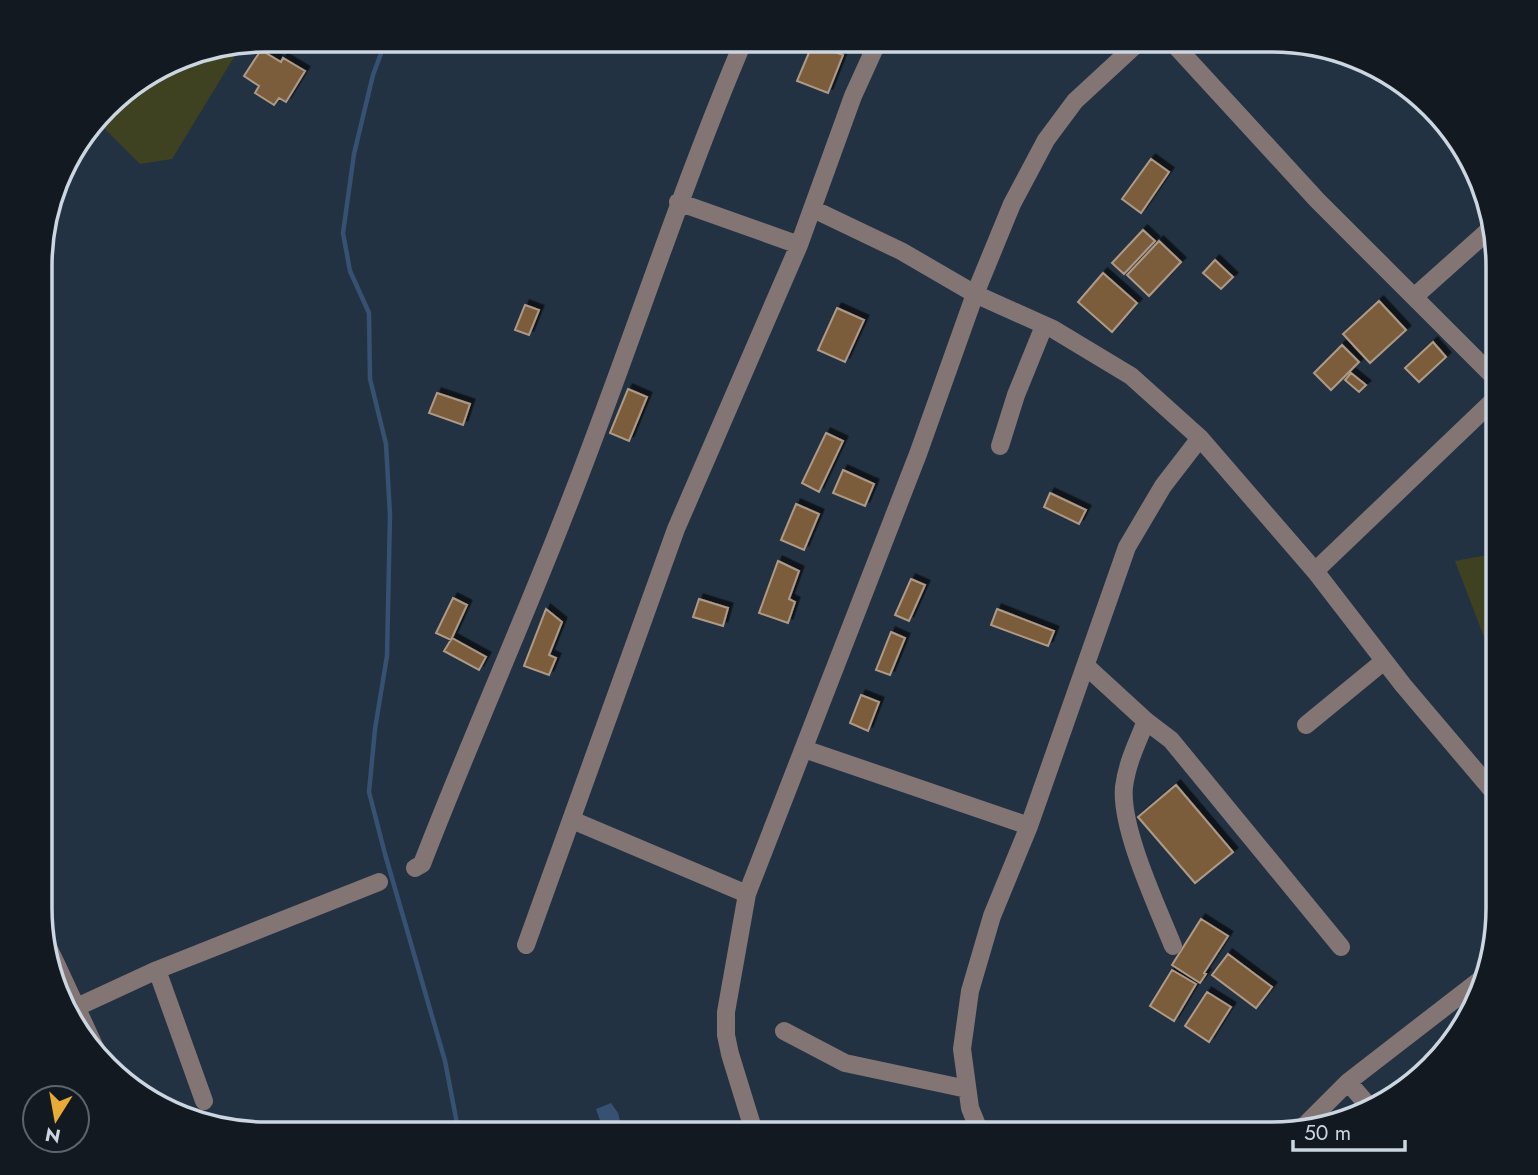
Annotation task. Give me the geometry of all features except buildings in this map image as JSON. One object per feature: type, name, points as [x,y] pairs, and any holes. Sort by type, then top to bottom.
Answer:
[{"type":"street","points":[[415,868],[422,864],[465,753],[566,512],[648,295],[678,202],[739,52]]},
{"type":"street","points":[[526,946],[676,529],[799,246],[853,96],[873,53]]},
{"type":"street","points":[[751,1122],[726,1035],[726,1012],[747,894],[918,454],[975,294],[1012,204],[1046,141],[1075,102],[1127,53]]},
{"type":"street","points":[[1182,53],[1317,200],[1486,369]]},
{"type":"street","points":[[678,202],[799,246]]},
{"type":"street","points":[[813,209],[901,251],[975,294],[1044,326],[1131,376],[1200,439],[1315,571],[1384,661],[1485,782]]},
{"type":"street","points":[[1414,297],[1483,235]]},
{"type":"street","points":[[1000,446],[1016,395],[1044,326]]},
{"type":"street","points":[[1315,571],[1486,408]]},
{"type":"street","points":[[976,1122],[970,1108],[962,1049],[971,991],[992,916],[1029,826],[1127,547],[1163,486],[1200,439]]},
{"type":"street","points":[[1306,725],[1384,661]]},
{"type":"street","points":[[1086,666],[1171,740],[1340,947]]},
{"type":"street","points":[[1146,721],[1128,765],[1125,801],[1129,832],[1173,946]]},
{"type":"street","points":[[804,748],[1029,826]]},
{"type":"street","points":[[572,820],[747,894]]},
{"type":"street","points":[[77,1007],[157,970],[379,882]]},
{"type":"street","points":[[157,970],[204,1101]]},
{"type":"street","points":[[1313,1118],[1349,1082],[1470,988]]},
{"type":"street","points":[[783,1031],[845,1063],[967,1089]]},
{"type":"street","points":[[1349,1082],[1364,1101]]},
{"type":"green space","points":[[235,55],[172,159],[140,164],[104,128],[106,125],[125,106],[159,81],[198,64]]},
{"type":"green space","points":[[1486,555],[1485,641],[1455,561]]},
{"type":"water","points":[[611,1103],[620,1122],[601,1122],[596,1109]]},
{"type":"waterway","points":[[382,52],[373,75],[354,154],[343,233],[350,271],[369,313],[370,379],[386,444],[390,515],[387,656],[375,729],[369,792],[445,1061],[457,1122]]}]
